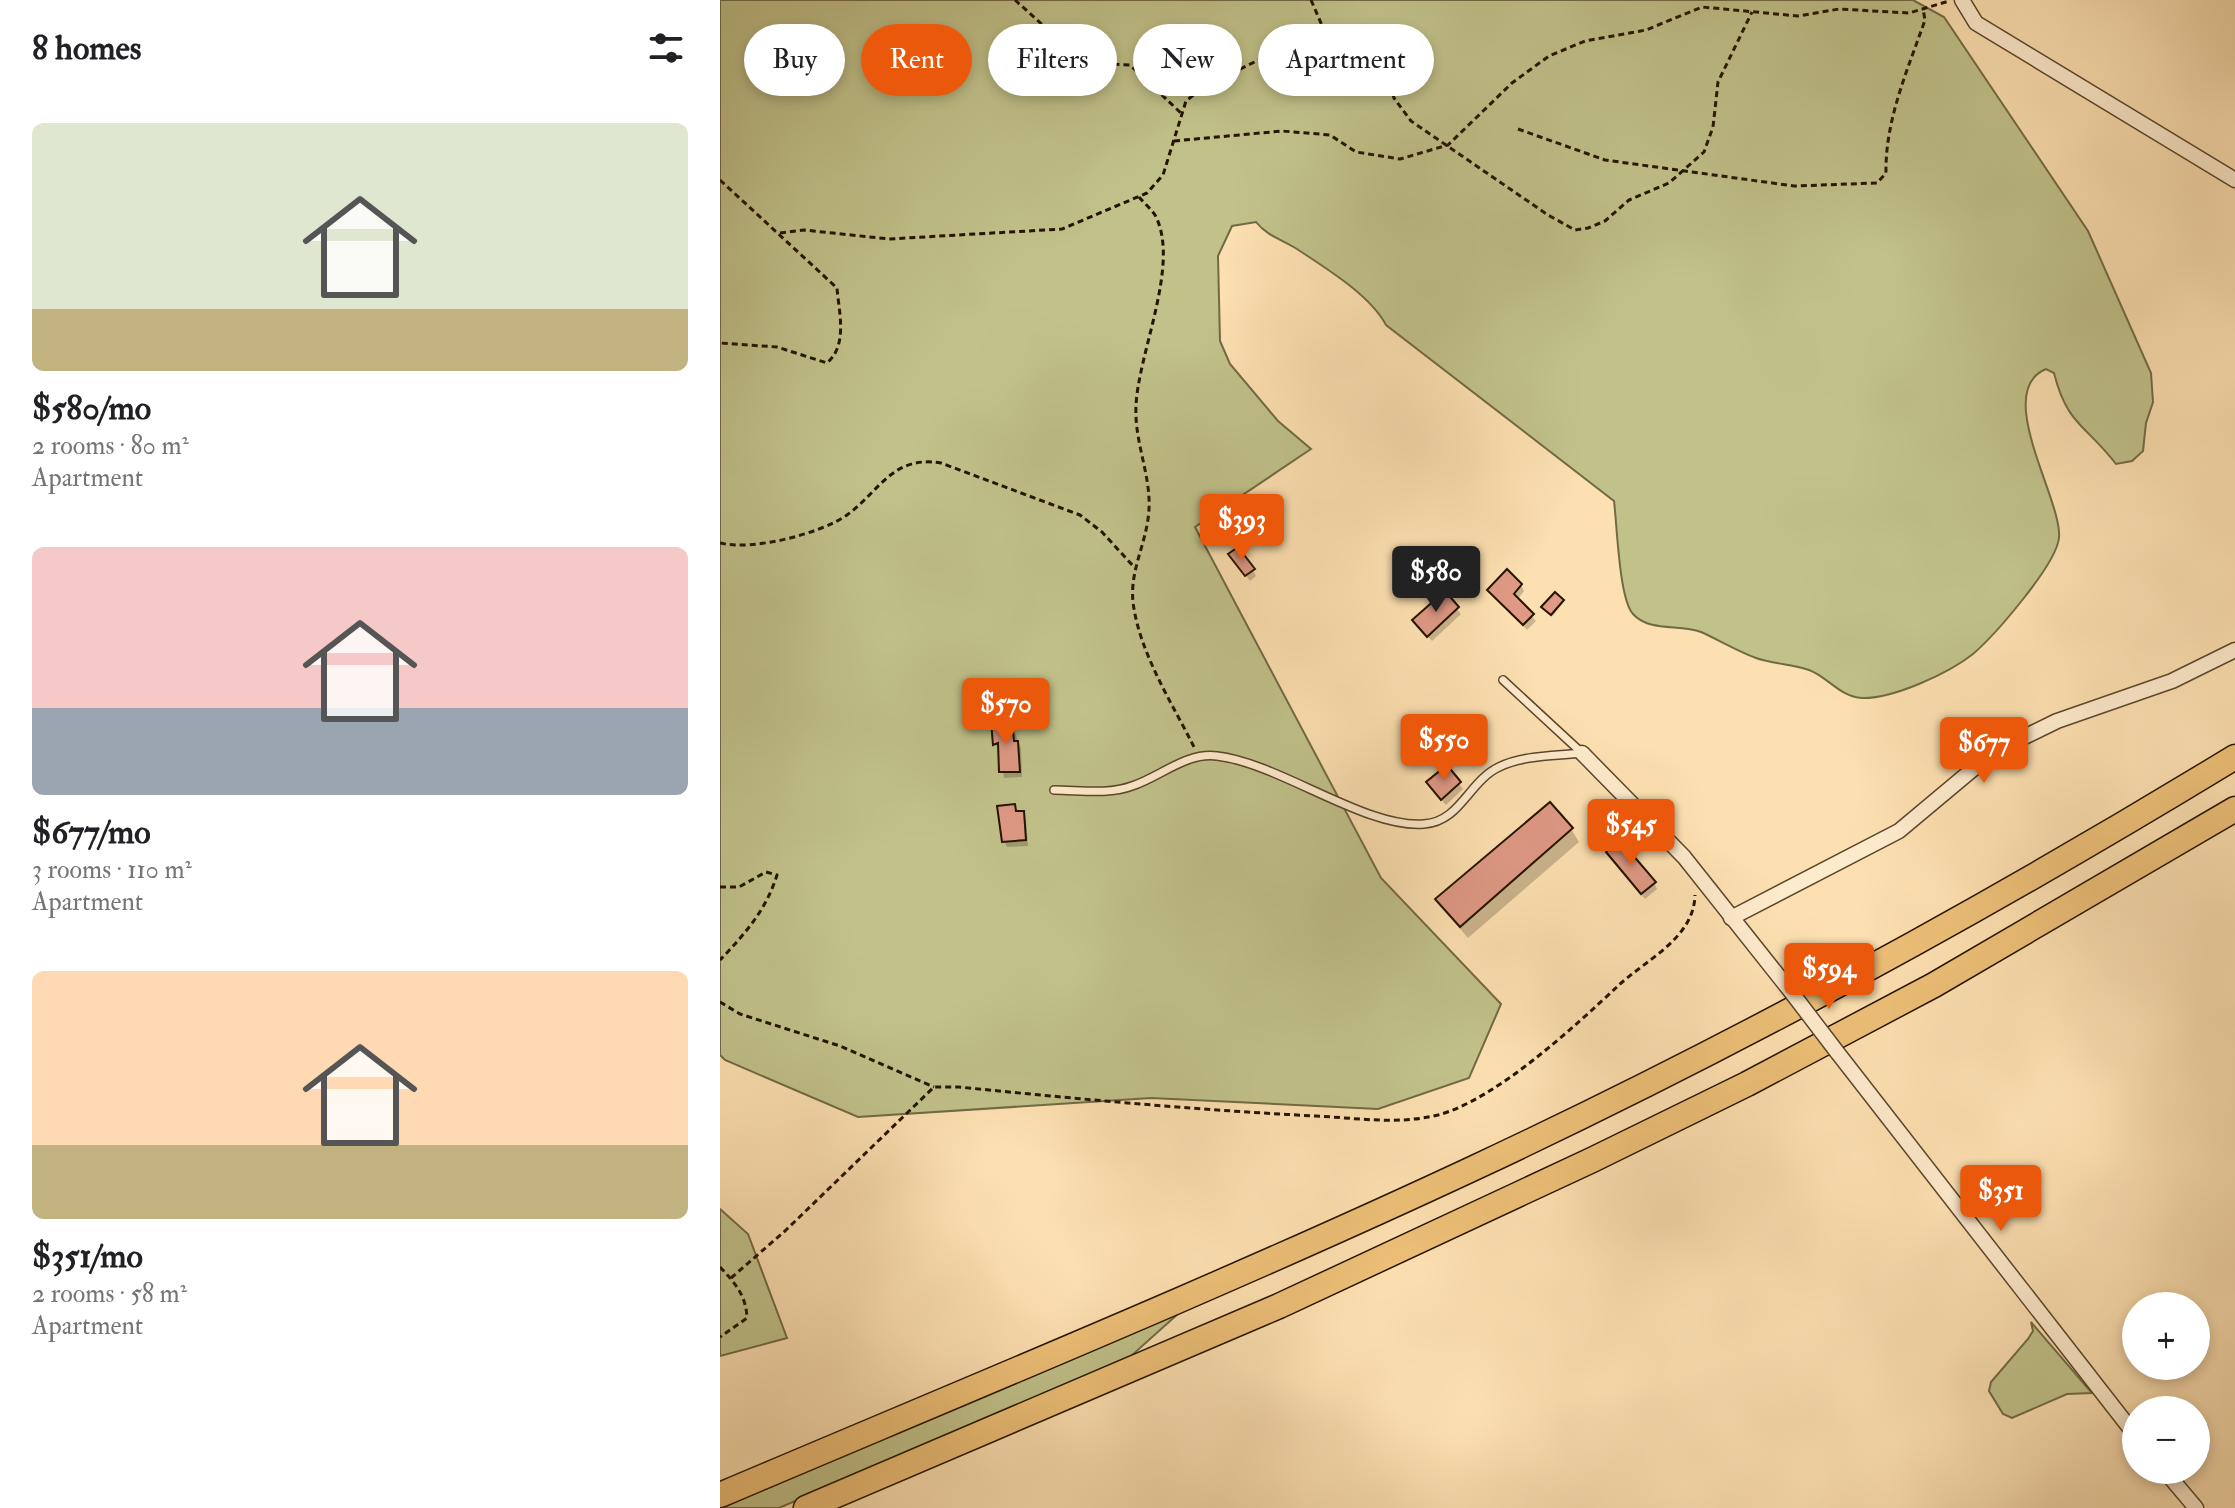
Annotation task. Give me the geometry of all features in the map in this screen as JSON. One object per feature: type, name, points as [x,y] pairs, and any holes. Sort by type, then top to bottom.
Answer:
[{"type":"highway","points":[[720,1495],[1270,1261],[1575,1120],[1887,958],[2235,757]]},
{"type":"highway","points":[[806,1508],[1292,1300],[1592,1160],[1747,1084],[1934,985],[2235,809]]},
{"type":"street","points":[[1962,0],[1976,23],[2235,180]]},
{"type":"street","points":[[1731,918],[1899,831],[1978,765],[2022,738],[2057,721],[2172,681],[2235,650]]},
{"type":"street","points":[[1582,753],[1634,803],[1695,871],[2122,1418]]},
{"type":"street","points":[[2176,1484],[2196,1508]]},
{"type":"lane","points":[[1503,680],[1582,753]]},
{"type":"lane","points":[[1054,790],[1116,791],[1199,757],[1235,759],[1376,815],[1406,824],[1424,825],[1449,815],[1498,767],[1518,760],[1582,753]]},
{"type":"path","points":[[1015,0],[1067,47],[1107,64],[1130,65],[1182,114]]},
{"type":"path","points":[[1311,0],[1321,24]]},
{"type":"path","points":[[1174,141],[1282,131],[1330,135],[1356,152],[1400,159],[1448,145],[1512,83],[1549,56],[1585,41],[1646,30],[1702,7],[1798,16],[1839,9],[1880,13],[1923,9],[1952,0]]},
{"type":"path","points":[[1518,129],[1605,160],[1794,186],[1877,183],[1886,173],[1888,137],[1900,89],[1925,20],[1923,9]]},
{"type":"path","points":[[1397,96],[1403,112],[1575,230],[1605,221],[1629,200],[1669,183],[1687,171],[1704,152],[1713,127],[1718,82],[1752,12]]},
{"type":"path","points":[[780,233],[804,230],[889,239],[1014,235],[1062,229],[1147,193],[1163,175],[1186,101],[1202,88],[1258,60]]},
{"type":"path","points":[[720,180],[837,288],[841,342],[835,356],[827,363],[777,347],[720,343]]},
{"type":"path","points":[[720,188],[727,187]]},
{"type":"path","points":[[1139,197],[1155,216],[1163,242],[1162,268],[1136,405],[1141,454],[1149,482],[1148,520],[1135,568],[1133,601],[1138,625],[1199,757]]},
{"type":"path","points":[[720,543],[757,544],[822,527],[848,514],[872,488],[897,470],[920,460],[1041,498],[1080,515],[1102,532],[1135,568]]},
{"type":"path","points":[[720,1002],[740,1014],[879,1061],[934,1087],[1236,1114],[1381,1121],[1439,1114],[1500,1084],[1571,1031],[1636,969],[1681,935],[1694,901],[1695,871]]},
{"type":"path","points":[[720,887],[739,887],[766,872],[777,875],[769,899],[758,917],[720,960]]},
{"type":"path","points":[[731,1278],[785,1231],[934,1087]]},
{"type":"path","points":[[720,1267],[746,1302],[747,1318],[720,1337]]},
{"type":"green space","points":[[720,0],[1913,0],[1944,17],[2088,231],[2151,373],[2153,402],[2146,423],[2143,451],[2132,461],[2116,464],[2071,414],[2054,373],[2046,369],[2031,381],[2026,399],[2027,422],[2051,499],[2059,538],[2036,582],[1973,654],[1936,677],[1904,690],[1862,698],[1841,691],[1809,670],[1756,658],[1701,632],[1640,620],[1628,606],[1625,593],[1614,501],[1386,325],[1370,303],[1334,274],[1256,222],[1232,226],[1218,256],[1220,341],[1230,364],[1278,421],[1311,449],[1195,527],[1381,878],[1501,1004],[1469,1078],[1378,1109],[1151,1098],[858,1117],[725,1060],[720,1055]]},
{"type":"green space","points":[[720,1209],[748,1234],[787,1338],[720,1356]]},
{"type":"green space","points":[[1179,1313],[1130,1357],[779,1508],[721,1508]]},
{"type":"green space","points":[[2031,1322],[2092,1393],[2067,1394],[2012,1418],[2003,1414],[1989,1391],[1991,1382],[2033,1331]]},
{"type":"building","points":[[1238,547],[1255,569],[1245,576],[1228,554]]},
{"type":"building","points":[[1507,569],[1522,584],[1514,594],[1534,614],[1523,625],[1487,590]]},
{"type":"building","points":[[1445,591],[1459,607],[1427,637],[1412,620]]},
{"type":"building","points":[[1555,592],[1564,600],[1551,615],[1541,607]]},
{"type":"building","points":[[1012,720],[1014,741],[1018,741],[1020,772],[999,772],[998,743],[993,745],[991,721]]},
{"type":"building","points":[[1447,765],[1461,782],[1441,800],[1426,782]]},
{"type":"building","points":[[1550,802],[1573,828],[1460,927],[1435,899]]},
{"type":"building","points":[[1015,804],[1016,811],[1024,811],[1026,840],[1002,842],[997,806]]},
{"type":"building","points":[[1620,840],[1656,882],[1641,894],[1606,852]]}]
